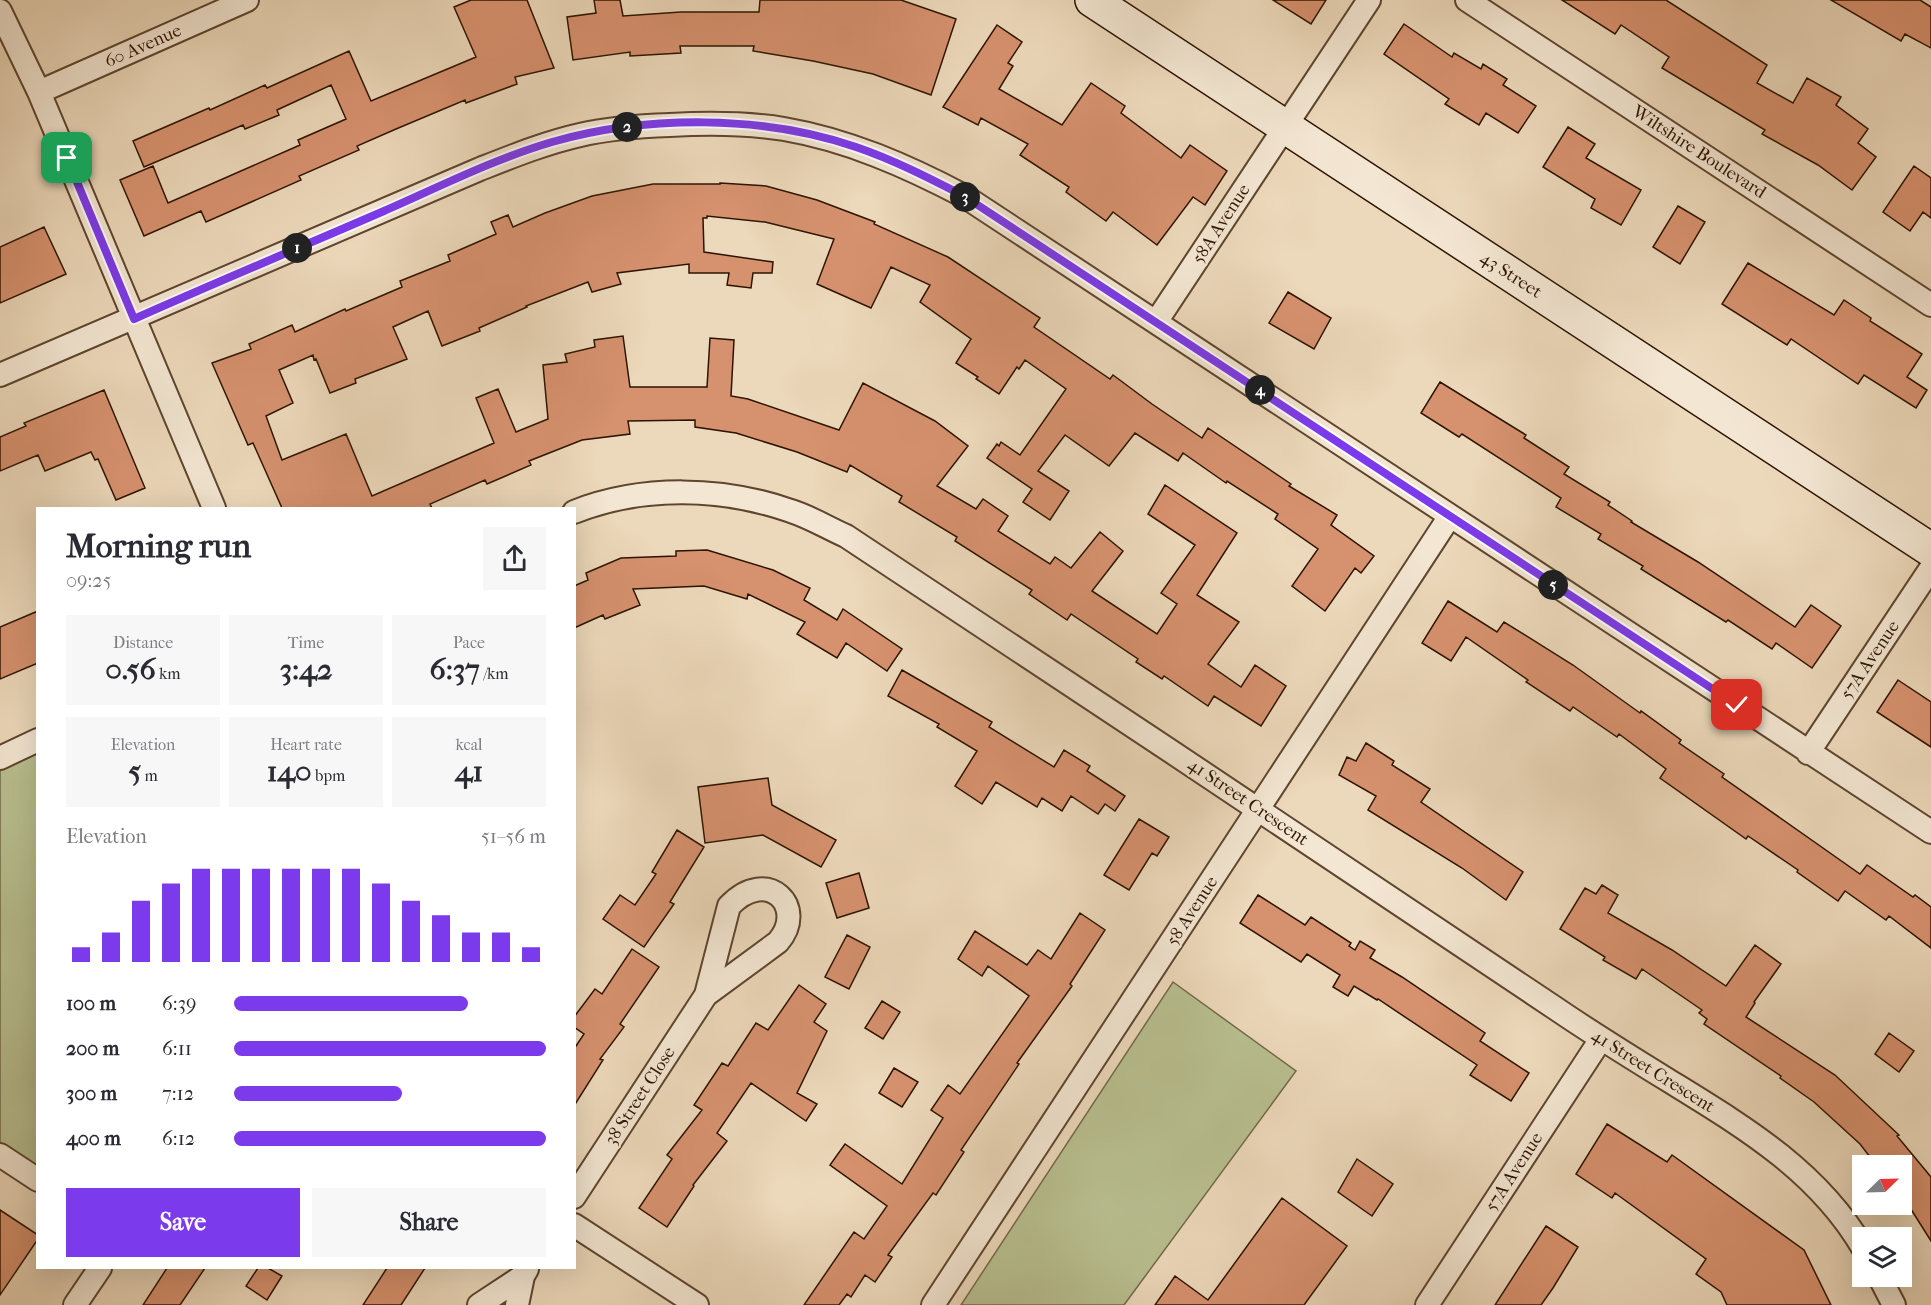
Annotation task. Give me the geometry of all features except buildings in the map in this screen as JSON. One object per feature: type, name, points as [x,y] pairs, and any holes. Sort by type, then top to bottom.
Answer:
[{"type":"street","name":"60 Avenue","points":[[39,92],[247,0]]},
{"type":"street","name":"43 Street","points":[[1092,0],[1931,550]]},
{"type":"street","name":"58A Avenue","points":[[1156,322],[1369,0]]},
{"type":"street","name":"Wiltshire Boulevard","points":[[1467,0],[1931,305]]},
{"type":"street","points":[[0,11],[39,92],[214,507]]},
{"type":"street","points":[[0,375],[480,169],[550,143],[616,128],[722,124],[784,129],[812,135],[855,147],[921,173],[964,196],[1931,832]]},
{"type":"street","name":"41 Street Crescent","points":[[576,511],[617,500],[685,492],[723,495],[759,501],[793,512],[846,536],[1259,808],[1601,1039],[1744,1127],[1784,1157],[1823,1192],[1852,1230]]},
{"type":"street","name":"58 Avenue","points":[[933,1305],[1450,516]]},
{"type":"street","name":"57A Avenue","points":[[1808,753],[1931,568]]},
{"type":"street","points":[[0,758],[36,741]]},
{"type":"street","name":"38 Street Close","points":[[576,1194],[706,995],[729,906],[739,896],[751,890],[763,889],[774,892],[788,912],[789,924],[785,935],[706,995]]},
{"type":"street","name":"57A Avenue","points":[[1427,1305],[1601,1039]]},
{"type":"street","points":[[0,1155],[36,1179]]},
{"type":"street","points":[[576,1226],[697,1305]]},
{"type":"street","points":[[75,1305],[99,1269]]},
{"type":"street","points":[[479,1305],[526,1272]]},
{"type":"street","points":[[517,1305],[526,1272]]},
{"type":"street","points":[[1885,1287],[1894,1305]]},
{"type":"green space","points":[[36,740],[36,1173],[0,1147],[0,758]]},
{"type":"green space","points":[[1173,982],[1296,1071],[1124,1305],[961,1305]]},
{"type":"route","points":[[67,158],[134,319],[480,169],[550,143],[581,135],[616,128],[647,126],[748,125],[784,129],[855,147],[921,173],[964,196],[1737,705]]}]
